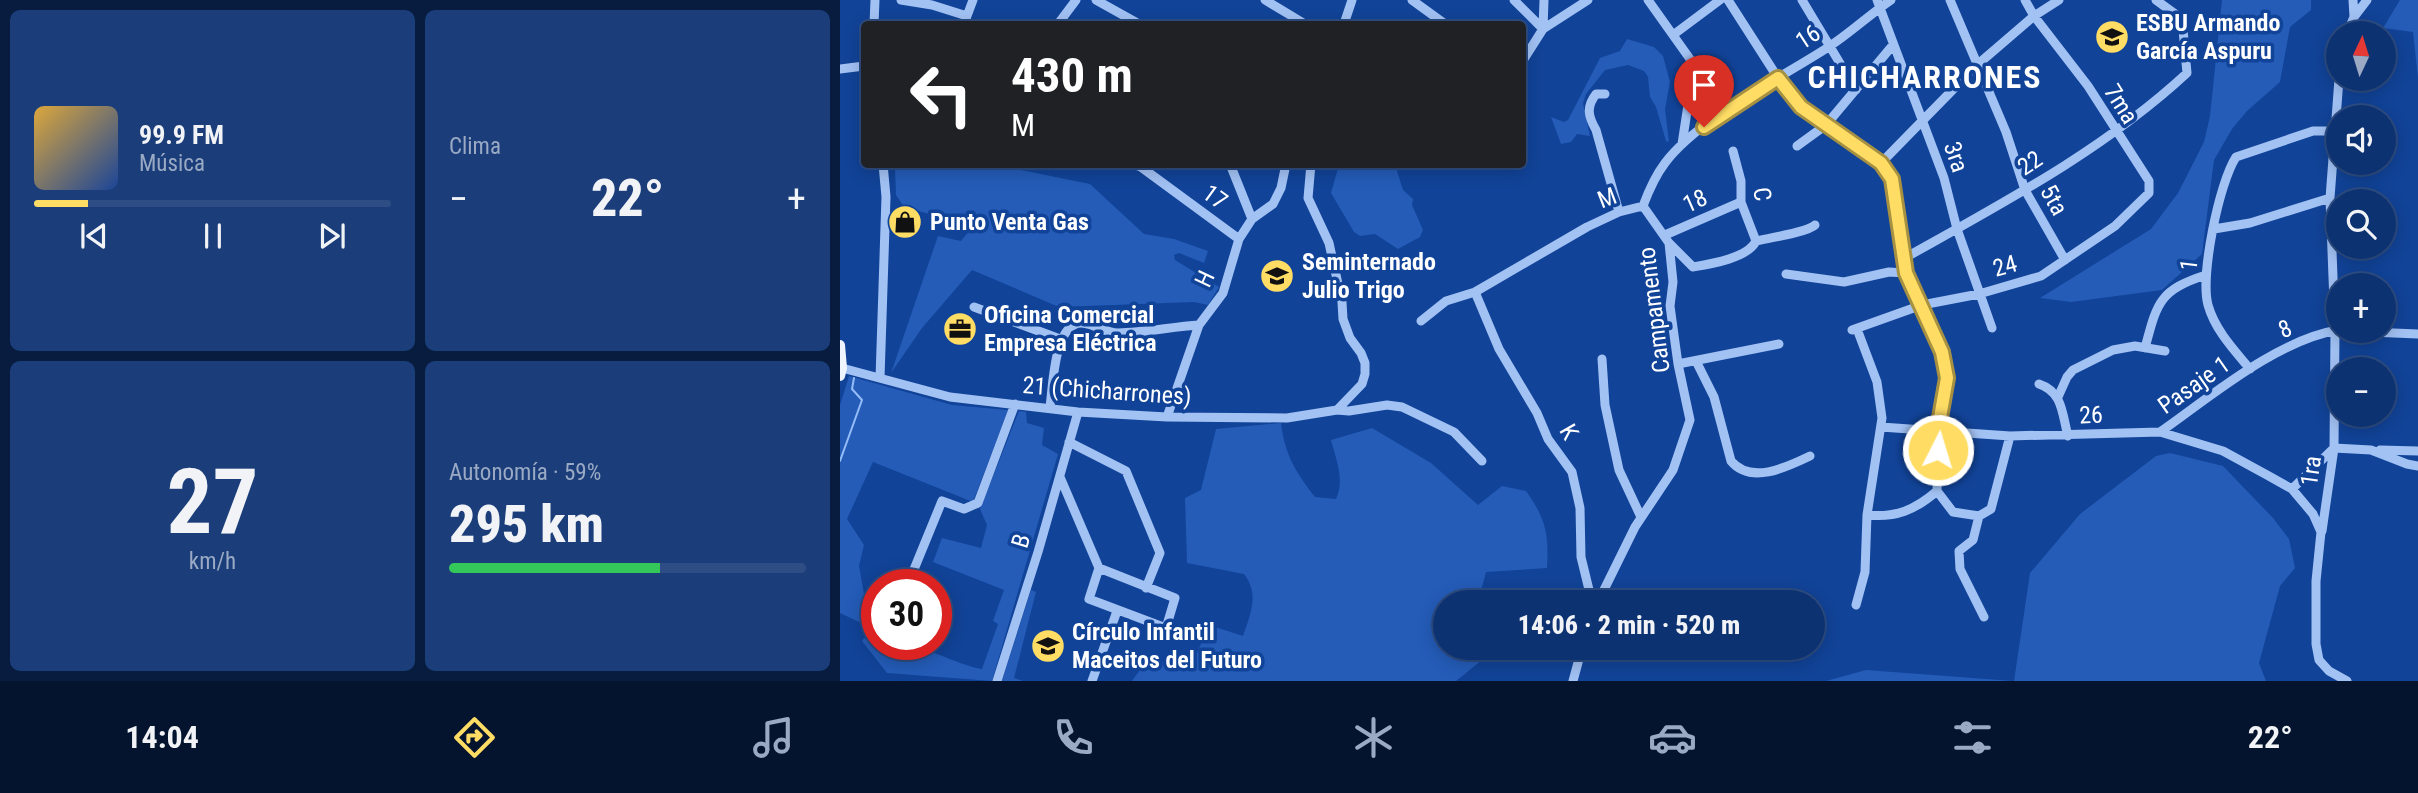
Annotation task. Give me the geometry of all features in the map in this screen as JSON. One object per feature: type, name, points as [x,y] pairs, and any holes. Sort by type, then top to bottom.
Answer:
[{"type":"main road","points":[[840,345],[841,372]]},
{"type":"street","points":[[874,21],[875,0]]},
{"type":"street","points":[[901,0],[932,5],[965,20],[973,0]]},
{"type":"street","points":[[1060,21],[1076,0]]},
{"type":"street","points":[[1096,0],[1134,21]]},
{"type":"street","points":[[1265,0],[1301,21]]},
{"type":"street","points":[[1344,21],[1352,0]]},
{"type":"street","points":[[1412,0],[1441,21]]},
{"type":"street","points":[[1514,0],[1543,30]]},
{"type":"street","points":[[1543,30],[1544,0]]},
{"type":"street","points":[[1526,56],[1543,30],[1588,0]]},
{"type":"street","points":[[1648,0],[1727,111]]},
{"type":"street","points":[[1673,35],[1720,0]]},
{"type":"street","points":[[1728,0],[1778,78],[1801,107],[1881,163],[1892,179],[1906,273],[1942,352],[1947,378],[1938,429],[1937,491],[1953,512],[1979,516],[1986,513],[1994,503],[2010,436]]},
{"type":"street","points":[[1802,0],[1856,90]]},
{"type":"street","name":"16","points":[[1778,78],[1830,46],[1879,4],[1891,0]]},
{"type":"street","name":"5ta","points":[[1950,0],[2006,132],[2025,190],[2065,260]]},
{"type":"street","name":"7ma","points":[[2025,0],[2034,16],[2088,86],[2149,181],[2151,189],[2147,196]]},
{"type":"street","points":[[1881,163],[1977,65],[2034,16],[2059,0]]},
{"type":"street","name":"22","points":[[1903,259],[2025,190],[2115,131],[2171,89],[2187,73],[2182,19],[2156,0]]},
{"type":"street","points":[[2353,0],[2354,17]]},
{"type":"street","points":[[2352,21],[2367,0]]},
{"type":"street","name":"3ra","points":[[1879,4],[1944,178],[1957,229],[1993,328]]},
{"type":"street","points":[[1797,146],[1826,125],[1893,46]]},
{"type":"street","points":[[840,69],[861,66]]},
{"type":"street","points":[[1682,144],[1694,66]]},
{"type":"street","name":"M","points":[[1421,321],[1446,301],[1475,292],[1587,227],[1619,212],[1643,206],[1651,184],[1665,162],[1682,144],[1778,78]]},
{"type":"street","points":[[1605,94],[1596,94],[1590,103],[1589,119],[1596,130],[1619,212]]},
{"type":"street","name":"1","points":[[2250,369],[2212,315],[2206,295],[2206,275],[2223,184],[2236,157],[2313,131],[2326,131]]},
{"type":"street","name":"C","points":[[1733,151],[1741,181],[1741,202],[1756,241]]},
{"type":"street","points":[[880,378],[886,197],[883,168]]},
{"type":"street","name":"17","points":[[1143,168],[1239,239]]},
{"type":"street","points":[[1232,168],[1252,219]]},
{"type":"street","name":"H","points":[[1167,418],[1199,325],[1223,293],[1239,239],[1252,219],[1273,204],[1281,188],[1285,168]]},
{"type":"street","points":[[1311,168],[1308,198],[1329,243],[1343,319],[1350,338],[1365,363],[1362,384],[1338,410]]},
{"type":"street","name":"24","points":[[1881,426],[1877,382],[1855,330],[1922,305],[1979,294],[2041,276],[2115,226],[2147,196]]},
{"type":"street","points":[[2214,229],[2250,223],[2326,199]]},
{"type":"street","name":"18","points":[[1667,239],[1741,202]]},
{"type":"street","name":"Campamento","points":[[1604,590],[1641,517],[1673,470],[1690,420],[1678,364],[1670,306],[1673,282],[1667,239],[1643,206]]},
{"type":"street","points":[[1667,239],[1693,267],[1720,262],[1751,249],[1756,241],[1784,233],[1810,230],[1815,225]]},
{"type":"street","points":[[1786,274],[1844,282],[1889,272],[1906,273]]},
{"type":"street","points":[[2145,348],[2153,318],[2165,296],[2181,284],[2206,275]]},
{"type":"street","name":"K","points":[[1475,292],[1499,349],[1537,412],[1548,439],[1572,472],[1580,508],[1581,557],[1589,590]]},
{"type":"street","points":[[974,307],[1060,339]]},
{"type":"street","points":[[1050,407],[1060,339],[1066,329],[1077,323],[1115,333],[1199,325]]},
{"type":"street","name":"8","points":[[2396,333],[2418,334]]},
{"type":"street","name":"8","points":[[2250,369],[2283,349],[2326,335]]},
{"type":"street","name":"1ra","points":[[2339,343],[2334,449],[2316,581],[2316,644],[2319,660],[2329,671],[2347,681]]},
{"type":"street","points":[[1678,364],[1779,344]]},
{"type":"street","points":[[2058,397],[2067,377],[2082,363],[2126,346],[2165,351]]},
{"type":"street","points":[[1602,359],[1605,405],[1619,470],[1641,517]]},
{"type":"street","points":[[1696,361],[1714,397],[1731,461],[1738,468],[1759,473],[1810,456]]},
{"type":"street","name":"Pasaje 1","points":[[2160,432],[2250,369]]},
{"type":"street","name":"21 (Chicharrones)","points":[[841,372],[880,378],[950,397],[1077,412],[1167,418],[1287,418],[1387,405],[1402,407],[1454,432],[1482,461]]},
{"type":"street","points":[[2039,384],[2050,388],[2058,397],[2068,436]]},
{"type":"street","points":[[914,569],[942,502],[964,509],[978,502],[1016,404]]},
{"type":"street","name":"B","points":[[997,681],[1038,552],[1077,412]]},
{"type":"street","points":[[1856,605],[1865,572],[1867,515],[1881,426]]},
{"type":"street","name":"26","points":[[1881,426],[2010,436],[2160,432],[2223,451],[2292,489]]},
{"type":"street","points":[[1069,442],[1126,471],[1160,553],[1146,587]]},
{"type":"street","points":[[2321,533],[2313,514],[2292,489],[2334,449],[2418,451]]},
{"type":"street","points":[[2371,450],[2418,466]]},
{"type":"street","points":[[1059,477],[1099,568],[1089,599],[1166,628],[1175,598],[1099,568]]},
{"type":"street","points":[[1867,515],[1885,517],[1904,513],[1921,505],[1937,491]]},
{"type":"street","points":[[1979,516],[1973,540],[1959,551],[1959,569],[1984,617]]},
{"type":"street","points":[[1092,681],[1117,611]]},
{"type":"street","points":[[1573,681],[1579,660]]},
{"type":"shaded area","points":[[2222,0],[2311,0],[2311,10],[2290,27],[2280,82],[2247,111],[2232,129],[2214,160],[2202,254],[2162,290],[2071,302],[2040,298],[2151,229],[2178,193],[2204,142],[2210,116]]},
{"type":"shaded area","points":[[2400,0],[2418,0],[2418,78],[2413,32],[2396,30],[2396,21],[2387,21]]},
{"type":"shaded area","points":[[1627,39],[1654,47],[1663,56],[1670,82],[1665,109],[1669,142],[1666,141],[1656,107],[1650,97],[1648,77],[1644,71],[1628,65],[1605,70],[1586,94],[1583,103],[1590,136],[1577,134],[1571,142],[1561,144],[1551,117],[1564,122],[1568,120],[1600,58],[1620,51]]},
{"type":"shaded area","points":[[1338,168],[1400,168],[1397,171],[1403,190],[1413,199],[1412,205],[1423,230],[1420,237],[1398,249],[1375,234],[1360,236],[1354,232],[1331,193]]},
{"type":"shaded area","points":[[895,170],[1021,170],[1090,184],[1144,234],[1174,239],[1208,251],[1204,263],[1179,253],[1174,255],[1175,260],[1219,287],[1208,305],[1194,302],[1059,307],[972,270],[922,328],[891,373],[938,236],[961,241],[978,220],[968,215],[951,220],[904,207],[896,195]]},
{"type":"shaded area","points":[[849,376],[952,405],[1008,410],[973,502],[873,462],[847,519],[864,545],[859,566],[861,623],[840,613],[840,405]]},
{"type":"shaded area","points":[[1019,411],[1026,412],[1027,423],[1044,428],[1042,445],[1058,454],[992,681],[887,673],[877,660],[952,660],[982,669],[998,624],[993,621],[1004,590],[933,562],[942,538],[981,548],[987,525],[980,509]]},
{"type":"shaded area","points":[[1281,423],[1292,462],[1315,497],[1336,499],[1339,492],[1339,470],[1331,440],[1372,428],[1431,463],[1478,505],[1502,486],[1526,491],[1545,527],[1547,568],[1486,572],[1481,590],[1433,590],[1433,660],[1482,660],[1456,681],[1132,681],[1147,660],[1192,665],[1209,625],[1243,636],[1253,597],[1244,574],[1187,563],[1185,498],[1201,490],[1216,429]]},
{"type":"shaded area","points":[[2170,453],[2223,466],[2273,518],[2289,539],[2295,568],[2280,586],[2259,663],[2266,681],[2014,681],[2030,573],[2080,514],[2156,456]]},
{"type":"shaded area","points":[[1031,590],[1036,592],[1014,678],[1023,681],[1002,681]]},
{"type":"shaded area","points":[[1866,670],[2013,681],[1826,681]]},
{"type":"waterway","points":[[840,461],[862,400],[852,389],[854,378]]},
{"type":"place","name":"ESBU Armando García Aspuru","points":[[2112,37]]},
{"type":"place","name":"Punto Venta Gas","points":[[905,222]]},
{"type":"place","name":"Seminternado Julio Trigo","points":[[1277,276]]},
{"type":"place","name":"Oficina Comercial Empresa Eléctrica","points":[[960,329]]},
{"type":"place","name":"Círculo Infantil Maceitos del Futuro","points":[[1048,646]]},
{"type":"district","name":"CHICHARRONES","points":[[1925,77]]},
{"type":"route","points":[[1704,127],[1778,78],[1801,107],[1881,163],[1892,179],[1906,273],[1942,352],[1947,378],[1938,429],[1938,450]]}]
